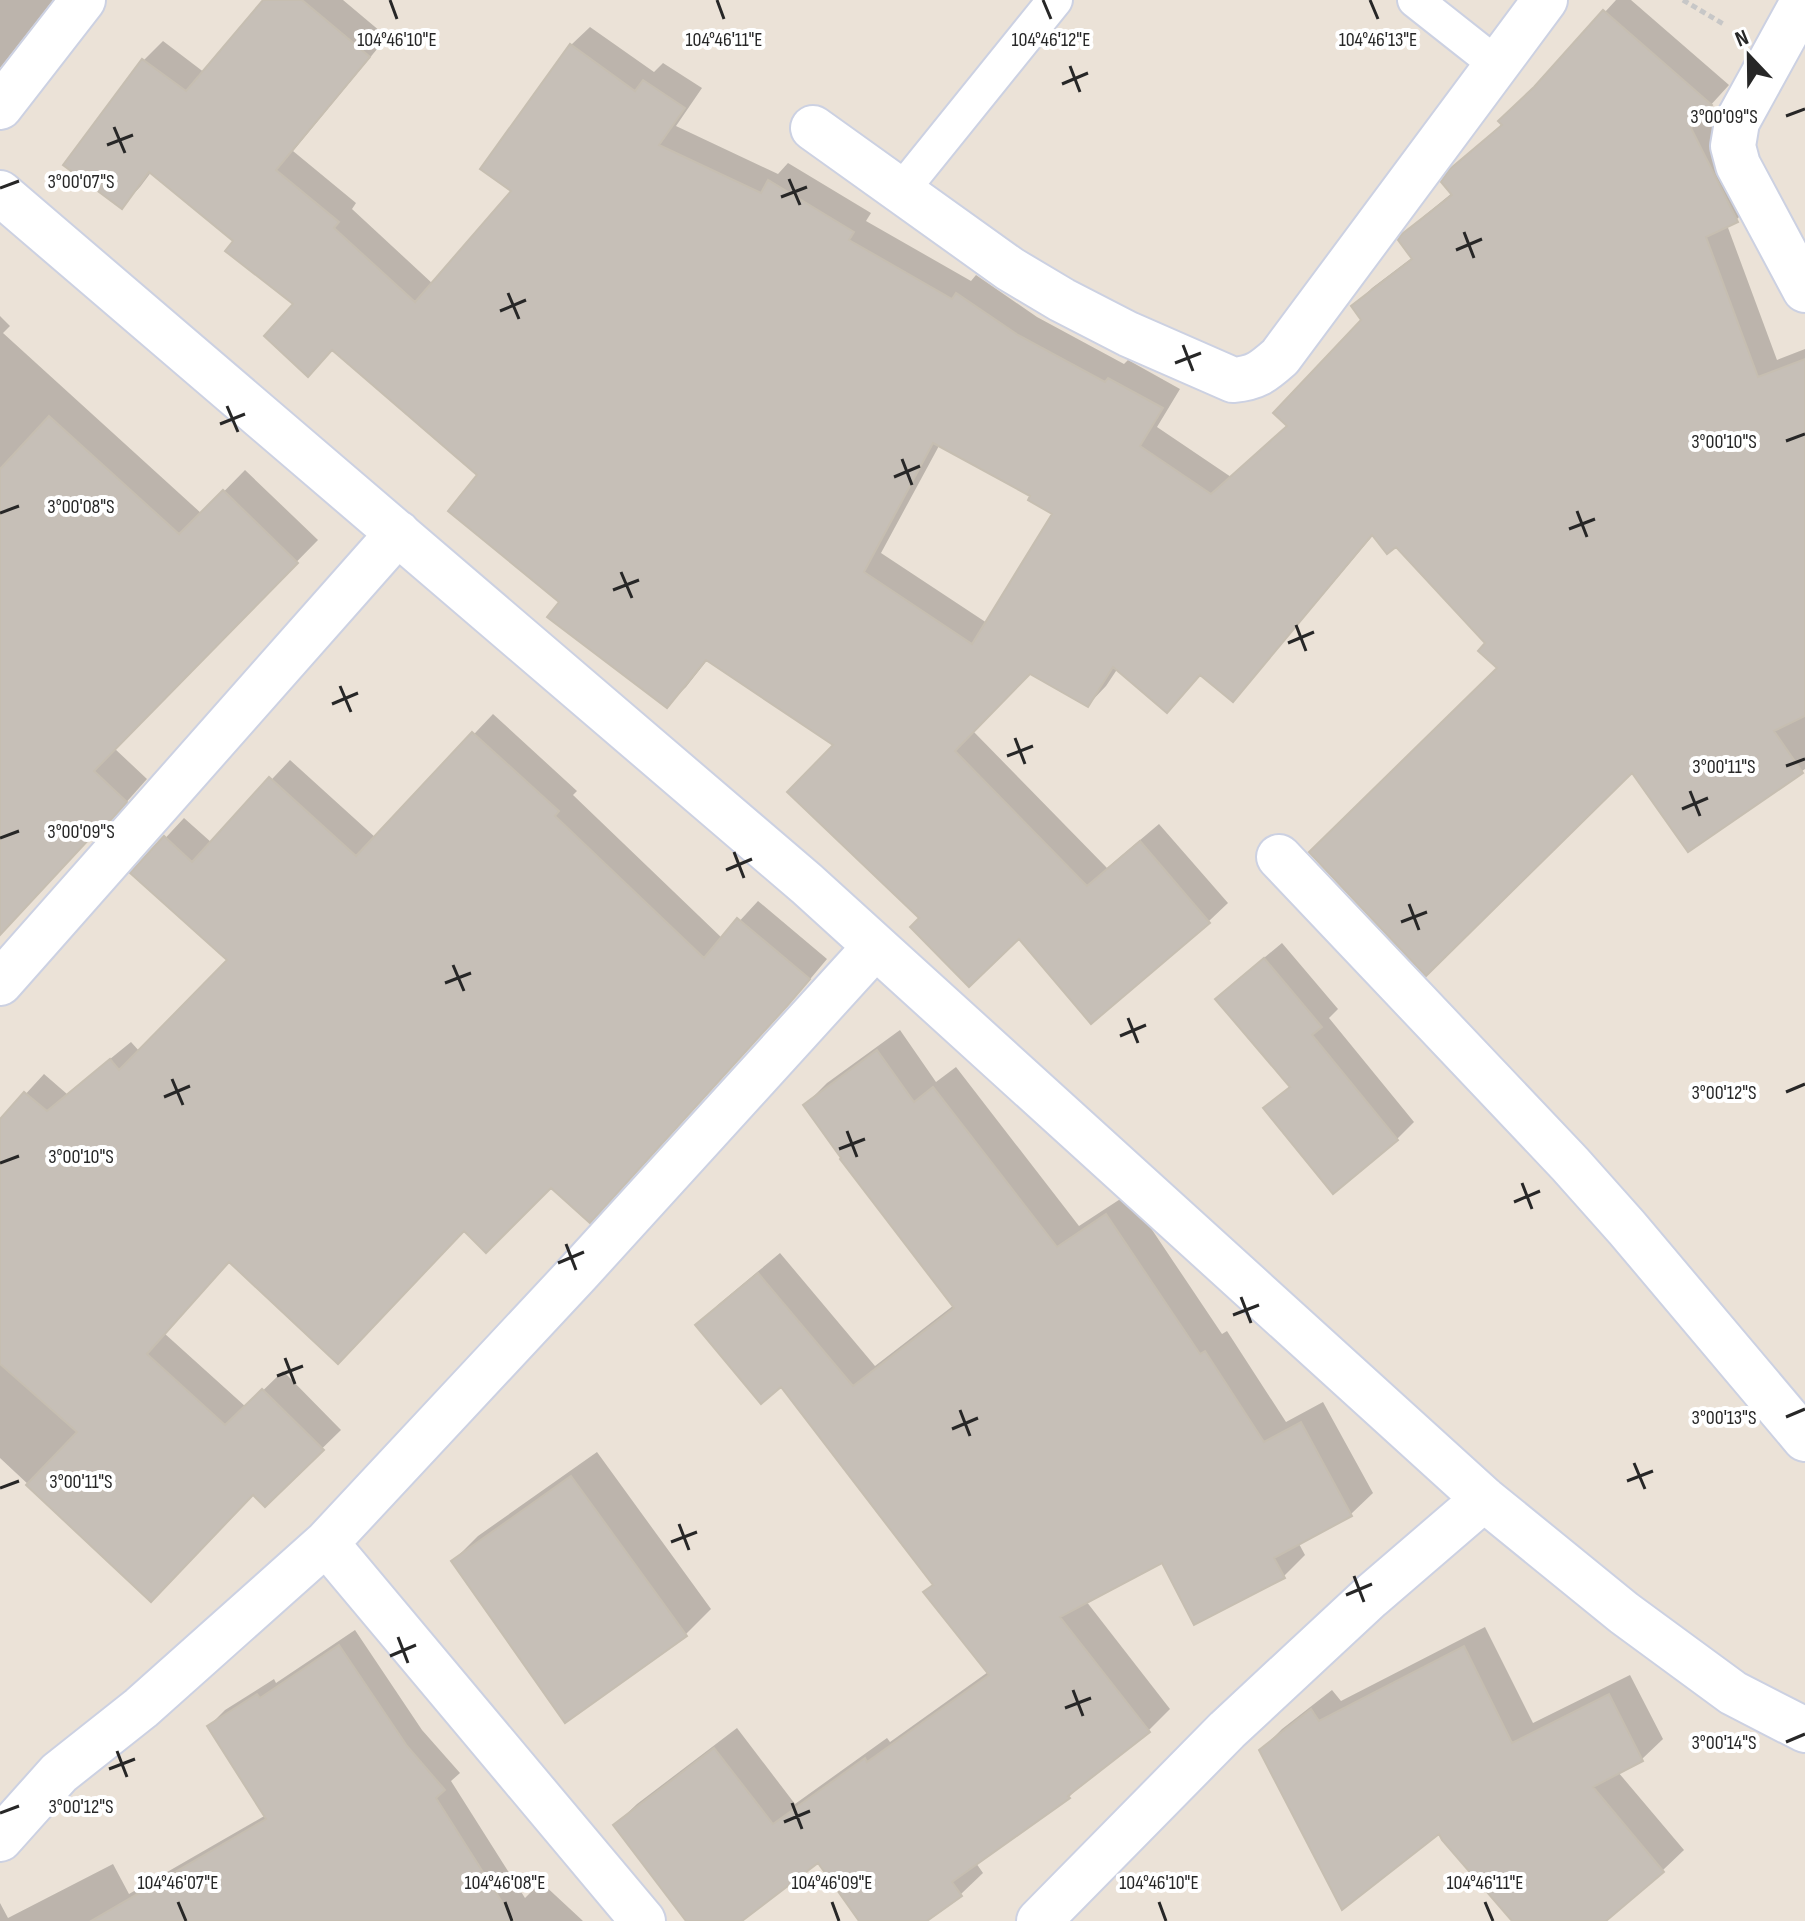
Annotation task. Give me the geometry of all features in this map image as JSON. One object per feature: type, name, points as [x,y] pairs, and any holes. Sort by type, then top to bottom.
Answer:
[{"type":"street","points":[[0,107],[83,0]]},
{"type":"street","points":[[813,128],[1010,269],[1062,300],[1128,334],[1233,380],[1252,378],[1280,357],[1545,0]]},
{"type":"street","points":[[1804,0],[1737,122],[1733,146],[1738,165],[1805,290]]},
{"type":"street","points":[[0,193],[795,874],[1484,1499],[1624,1613],[1733,1693],[1805,1730]]},
{"type":"street","points":[[0,983],[398,533]]},
{"type":"street","points":[[1279,857],[1570,1164],[1805,1439]]},
{"type":"street","points":[[0,1839],[59,1773],[141,1708],[326,1543],[578,1273],[875,947]]},
{"type":"street","points":[[1039,1921],[1227,1730],[1370,1597],[1484,1499]]},
{"type":"street","points":[[326,1543],[643,1921]]},
{"type":"lane","points":[[901,191],[1055,0]]},
{"type":"lane","points":[[1415,0],[1496,64]]},
{"type":"building","points":[[263,0],[302,0],[370,57],[276,170],[339,222],[334,228],[415,302],[511,191],[480,169],[570,44],[635,91],[643,80],[685,108],[659,145],[761,193],[768,180],[854,232],[849,240],[952,299],[956,293],[1018,335],[1105,382],[1108,378],[1163,408],[1140,446],[1211,494],[1287,426],[1273,413],[1361,320],[1351,306],[1412,259],[1398,240],[1452,195],[1441,182],[1450,169],[1502,125],[1498,121],[1534,87],[1603,10],[1712,105],[1691,128],[1738,222],[1706,237],[1758,377],[1805,359],[1805,716],[1774,731],[1803,773],[1688,852],[1632,773],[1426,976],[1309,852],[1497,668],[1478,651],[1485,643],[1396,547],[1387,554],[1372,535],[1233,702],[1200,675],[1167,713],[1113,667],[1088,707],[1030,674],[955,751],[1087,886],[1140,841],[1210,923],[1091,1024],[1019,939],[969,987],[910,927],[919,918],[787,792],[833,745],[706,660],[667,708],[547,617],[559,602],[448,511],[477,475],[332,350],[308,377],[264,336],[293,304],[225,251],[233,241],[149,172],[122,209],[63,165],[142,59],[186,91]],"holes":[[[933,443],[1030,496],[1028,500],[1052,514],[972,644],[864,572]]]},
{"type":"building","points":[[49,416],[179,534],[223,490],[298,563],[94,771],[127,802],[0,935],[0,469]]},
{"type":"building","points":[[472,732],[559,811],[555,816],[704,958],[737,918],[810,979],[590,1223],[551,1188],[486,1253],[464,1231],[338,1364],[229,1262],[147,1354],[225,1425],[262,1389],[324,1450],[265,1507],[253,1495],[151,1602],[26,1485],[77,1432],[0,1364],[0,1119],[24,1092],[47,1111],[110,1059],[119,1070],[227,960],[130,873],[164,836],[192,862],[269,777],[356,856]]},
{"type":"building","points":[[1264,958],[1322,1027],[1312,1035],[1398,1140],[1333,1194],[1263,1108],[1290,1087],[1215,999]]},
{"type":"building","points":[[877,1050],[914,1102],[933,1087],[1057,1247],[1106,1214],[1200,1354],[1205,1351],[1264,1442],[1301,1422],[1352,1516],[1274,1558],[1285,1578],[1194,1625],[1162,1563],[1060,1617],[1150,1732],[1068,1796],[1070,1798],[952,1882],[962,1896],[927,1921],[859,1921],[818,1863],[742,1921],[686,1921],[613,1825],[714,1748],[773,1824],[989,1675],[923,1592],[933,1585],[781,1387],[761,1404],[695,1325],[758,1273],[853,1386],[954,1308],[840,1159],[803,1105]]},
{"type":"building","points":[[571,1476],[687,1636],[565,1723],[451,1561]]},
{"type":"building","points":[[339,1645],[407,1746],[445,1790],[436,1798],[514,1921],[91,1921],[266,1819],[207,1726],[257,1694],[260,1698]]},
{"type":"building","points":[[1464,1646],[1512,1743],[1609,1694],[1643,1761],[1593,1787],[1664,1872],[1606,1921],[1512,1921],[1439,1834],[1342,1910],[1259,1750],[1311,1709],[1319,1721]]}]
